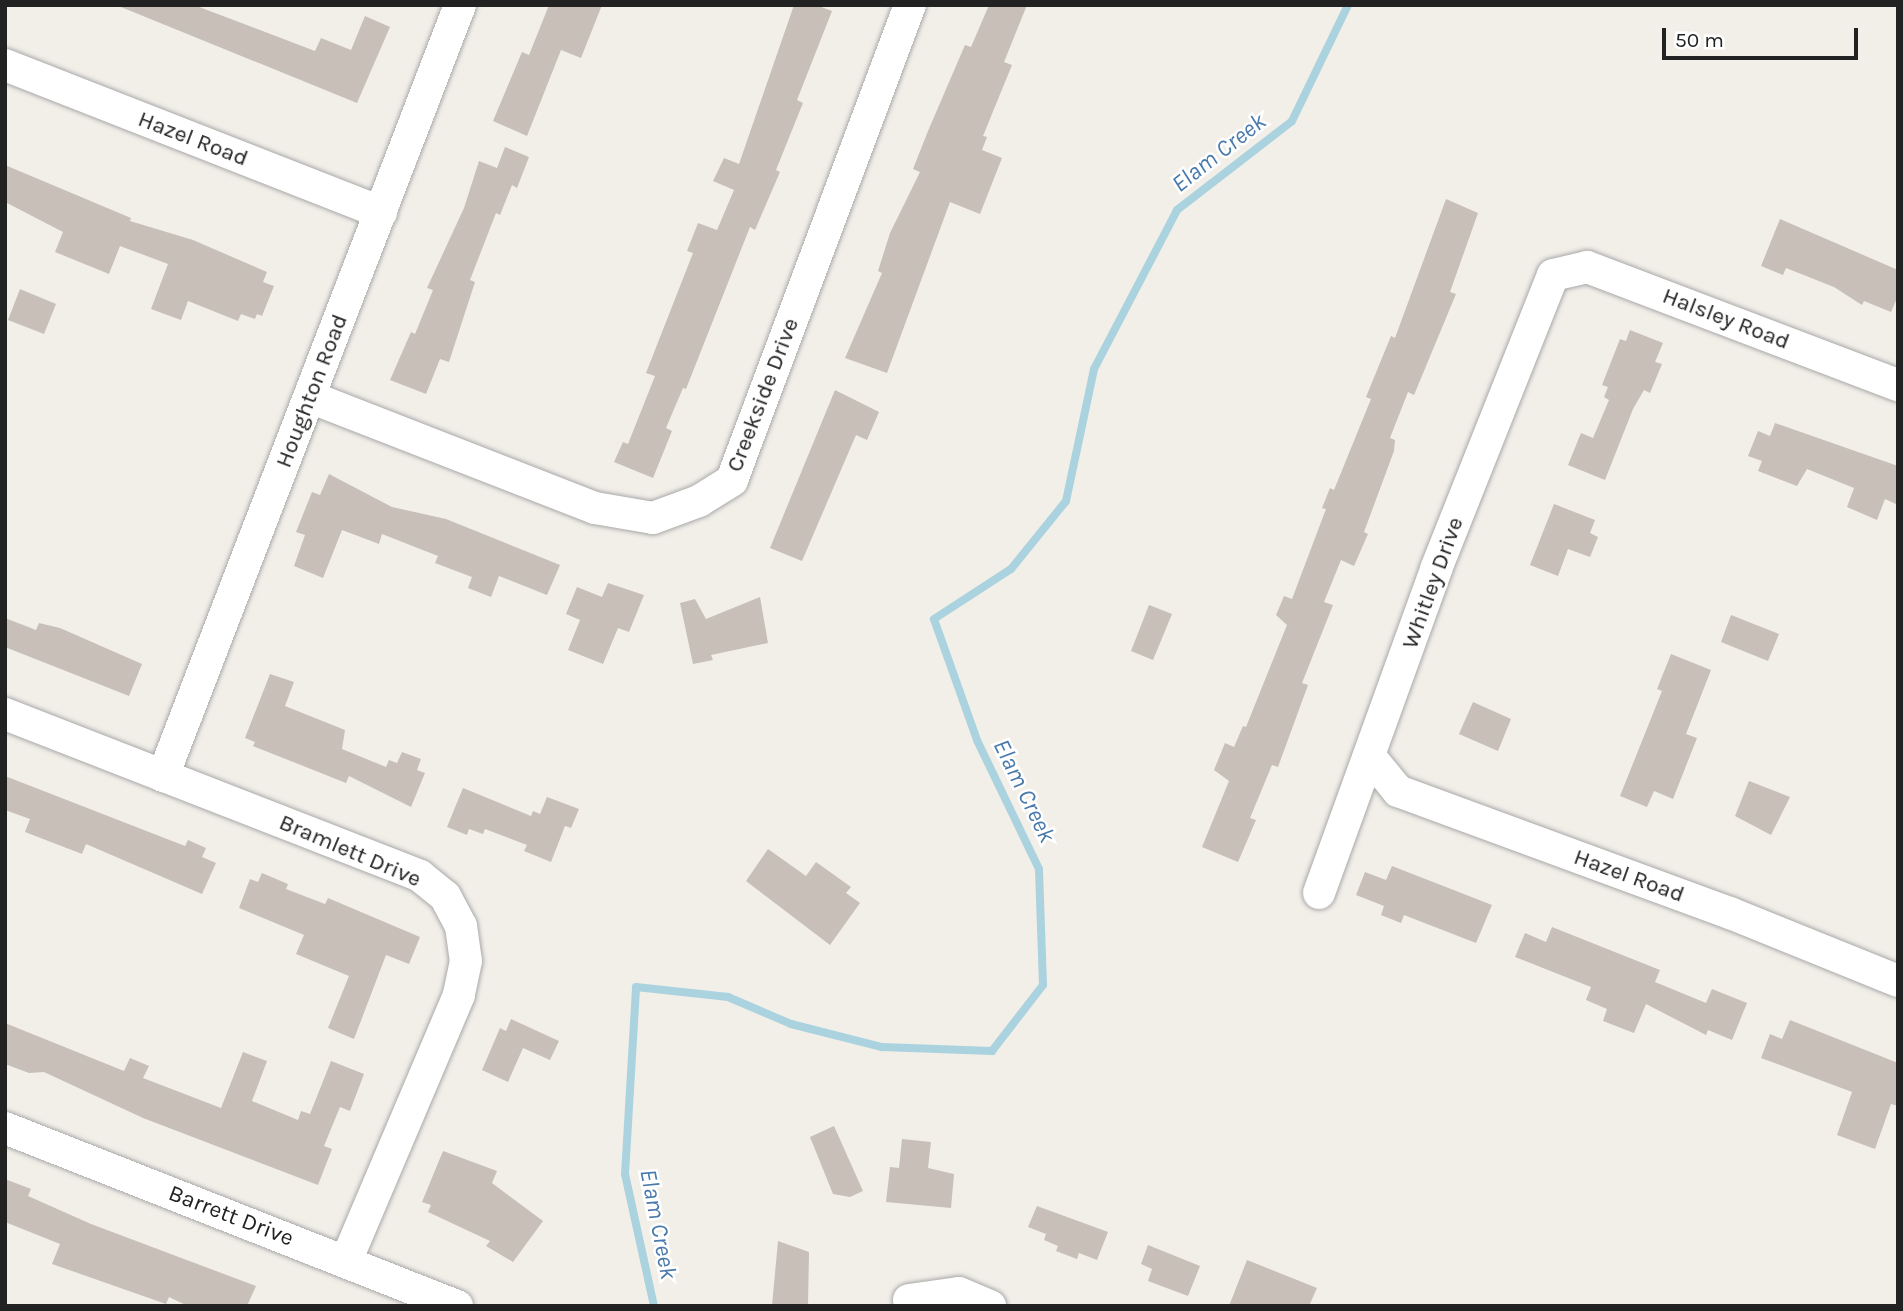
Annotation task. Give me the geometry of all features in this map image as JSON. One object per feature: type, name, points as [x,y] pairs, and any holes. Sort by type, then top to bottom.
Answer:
[{"type":"street","name":"Houghton Road","points":[[163,776],[460,5]]},
{"type":"street","name":"Creekside Drive","points":[[310,397],[595,508],[653,518],[699,501],[732,480],[910,5]]},
{"type":"street","name":"Hazel Road","points":[[5,65],[381,212]]},
{"type":"street","name":"Halsley Road","points":[[1553,275],[1587,267],[1898,385]]},
{"type":"street","name":"Whitley Drive","points":[[1319,893],[1371,758],[1436,569],[1553,275]]},
{"type":"street","name":"Bramlett Drive","points":[[5,714],[419,876],[445,896],[461,926],[466,961],[459,995],[346,1261]]},
{"type":"street","name":"Hazel Road","points":[[1371,758],[1398,791],[1730,913],[1898,981]]},
{"type":"street","name":"Barrett Drive","points":[[5,1128],[457,1306]]},
{"type":"street","points":[[909,1300],[959,1293],[990,1306]]},
{"type":"building","points":[[116,5],[194,5],[315,51],[321,38],[351,50],[365,16],[390,27],[357,103]]},
{"type":"building","points":[[549,5],[602,5],[581,58],[561,50],[527,136],[493,121],[522,52],[529,55]]},
{"type":"building","points":[[794,5],[816,5],[832,11],[797,100],[803,103],[776,170],[780,172],[755,230],[750,227],[686,389],[683,388],[666,428],[672,431],[653,478],[614,462],[623,442],[628,444],[655,376],[646,373],[693,253],[687,251],[698,223],[717,230],[734,190],[713,181],[724,158],[739,164]]},
{"type":"building","points":[[989,5],[1027,5],[1004,62],[1012,65],[983,136],[987,137],[982,150],[1002,158],[980,214],[950,202],[887,373],[845,358],[882,273],[878,271],[890,233],[920,172],[913,169],[928,131],[965,45],[971,47]]},
{"type":"building","points":[[505,147],[529,157],[517,188],[512,185],[500,215],[496,213],[470,280],[475,282],[449,362],[440,359],[426,394],[390,380],[411,332],[415,334],[433,290],[427,288],[464,208],[479,161],[497,168]]},
{"type":"building","points":[[5,165],[131,218],[130,221],[193,240],[267,272],[263,282],[274,286],[262,316],[257,314],[255,319],[241,314],[238,321],[188,301],[181,320],[151,309],[168,264],[120,246],[109,274],[55,252],[63,232],[5,202]]},
{"type":"building","points":[[1446,199],[1478,213],[1450,292],[1456,294],[1414,395],[1408,392],[1390,438],[1395,440],[1394,451],[1364,532],[1368,534],[1354,566],[1341,560],[1324,602],[1333,605],[1302,683],[1308,685],[1278,767],[1272,765],[1250,818],[1256,820],[1238,862],[1202,847],[1229,781],[1214,770],[1225,743],[1234,747],[1243,726],[1246,727],[1287,625],[1276,615],[1284,596],[1292,599],[1326,509],[1322,508],[1330,488],[1334,490],[1371,399],[1366,397],[1391,336],[1395,338]]},
{"type":"building","points":[[1780,219],[1898,270],[1898,296],[1891,312],[1864,301],[1862,305],[1834,287],[1786,268],[1783,275],[1761,266]]},
{"type":"building","points":[[20,289],[56,304],[44,334],[8,320]]},
{"type":"building","points":[[1630,330],[1663,343],[1655,362],[1662,364],[1650,393],[1644,390],[1633,409],[1605,480],[1568,465],[1581,433],[1593,438],[1609,400],[1604,397],[1608,387],[1602,385],[1620,339],[1626,341]]},
{"type":"building","points":[[835,390],[879,412],[867,440],[856,435],[802,561],[770,548]]},
{"type":"building","points":[[1775,423],[1898,466],[1898,505],[1885,499],[1877,520],[1847,507],[1854,488],[1807,469],[1797,486],[1758,471],[1762,461],[1748,456],[1758,431],[1770,436]]},
{"type":"building","points":[[329,474],[392,507],[446,519],[560,565],[547,595],[499,576],[491,597],[468,588],[472,577],[435,563],[438,556],[382,534],[379,544],[342,530],[323,578],[294,566],[305,535],[296,532],[312,492],[320,495]]},
{"type":"building","points":[[1554,504],[1595,520],[1590,533],[1598,537],[1590,557],[1568,549],[1558,576],[1530,565]]},
{"type":"building","points":[[608,583],[644,595],[629,632],[618,628],[603,664],[568,650],[580,620],[566,614],[577,587],[602,597]]},
{"type":"building","points":[[760,597],[768,643],[711,655],[713,660],[693,664],[680,603],[695,599],[706,619]]},
{"type":"building","points":[[1149,605],[1172,614],[1153,660],[1131,651]]},
{"type":"building","points":[[1731,615],[1779,634],[1768,661],[1721,642]]},
{"type":"building","points":[[5,618],[36,630],[39,623],[60,628],[142,664],[129,696],[5,647]]},
{"type":"building","points":[[1671,654],[1711,670],[1686,734],[1697,738],[1673,799],[1654,791],[1647,807],[1620,796],[1662,691],[1657,689]]},
{"type":"building","points":[[270,674],[294,682],[285,706],[345,730],[342,749],[386,767],[389,760],[397,763],[402,752],[421,759],[417,770],[425,773],[411,807],[349,776],[346,783],[253,746],[255,742],[245,738]]},
{"type":"building","points":[[1473,702],[1511,719],[1498,751],[1459,734]]},
{"type":"building","points":[[5,776],[185,846],[188,840],[206,848],[202,857],[216,863],[202,894],[86,844],[82,854],[25,832],[30,819],[5,810]]},
{"type":"building","points":[[1749,781],[1790,797],[1771,835],[1735,816]]},
{"type":"building","points":[[463,788],[531,816],[533,811],[540,814],[547,797],[579,809],[571,828],[565,826],[551,862],[524,851],[527,845],[485,829],[483,834],[469,829],[467,835],[447,827]]},
{"type":"building","points":[[768,849],[806,876],[816,862],[851,887],[846,893],[860,903],[830,945],[746,881]]},
{"type":"building","points":[[1392,866],[1492,905],[1476,943],[1404,915],[1401,923],[1381,915],[1384,906],[1356,895],[1365,872],[1386,880]]},
{"type":"building","points":[[262,873],[288,884],[286,889],[325,904],[328,898],[420,937],[409,964],[386,955],[354,1039],[328,1028],[349,976],[296,954],[304,935],[239,908],[250,879],[258,882]]},
{"type":"building","points":[[1552,927],[1660,970],[1655,982],[1706,1003],[1712,989],[1747,1003],[1732,1040],[1708,1030],[1706,1035],[1646,1004],[1634,1033],[1603,1021],[1607,1009],[1586,1000],[1591,987],[1515,957],[1525,933],[1546,942]]},
{"type":"building","points":[[511,1019],[559,1041],[550,1060],[523,1048],[508,1082],[482,1070],[500,1028],[506,1031]]},
{"type":"building","points":[[1790,1020],[1898,1063],[1898,1106],[1891,1104],[1875,1149],[1837,1135],[1852,1092],[1761,1058],[1770,1034],[1782,1039]]},
{"type":"building","points":[[5,1023],[124,1071],[130,1058],[149,1066],[143,1078],[221,1108],[243,1052],[267,1061],[252,1101],[298,1120],[301,1111],[310,1114],[331,1061],[364,1074],[350,1111],[340,1107],[324,1146],[332,1149],[318,1185],[143,1118],[44,1072],[29,1073],[5,1064]]},
{"type":"building","points":[[834,1126],[863,1191],[850,1197],[833,1194],[810,1137]]},
{"type":"building","points":[[902,1139],[931,1142],[928,1168],[954,1174],[951,1208],[886,1202],[890,1167],[899,1168]]},
{"type":"building","points":[[443,1151],[497,1171],[492,1183],[543,1221],[513,1262],[486,1246],[490,1241],[428,1212],[431,1205],[422,1202]]},
{"type":"building","points":[[5,1179],[31,1189],[28,1196],[91,1224],[256,1286],[247,1306],[188,1306],[169,1297],[166,1304],[52,1264],[60,1244],[5,1222]]},
{"type":"building","points":[[1037,1206],[1108,1232],[1097,1260],[1079,1253],[1077,1259],[1056,1251],[1058,1246],[1044,1240],[1046,1234],[1028,1227]]},
{"type":"building","points":[[778,1241],[809,1252],[808,1306],[772,1306]]},
{"type":"building","points":[[1148,1245],[1200,1266],[1188,1296],[1148,1281],[1152,1269],[1141,1264]]},
{"type":"building","points":[[1247,1260],[1317,1288],[1309,1306],[1229,1306]]},
{"type":"waterway","name":"Elam Creek","points":[[654,1306],[625,1174],[636,987],[728,997],[791,1024],[882,1047],[992,1051],[1043,985],[1039,869],[977,740],[934,619],[1011,569],[1066,501],[1094,369],[1177,210],[1292,121],[1348,5]]}]
